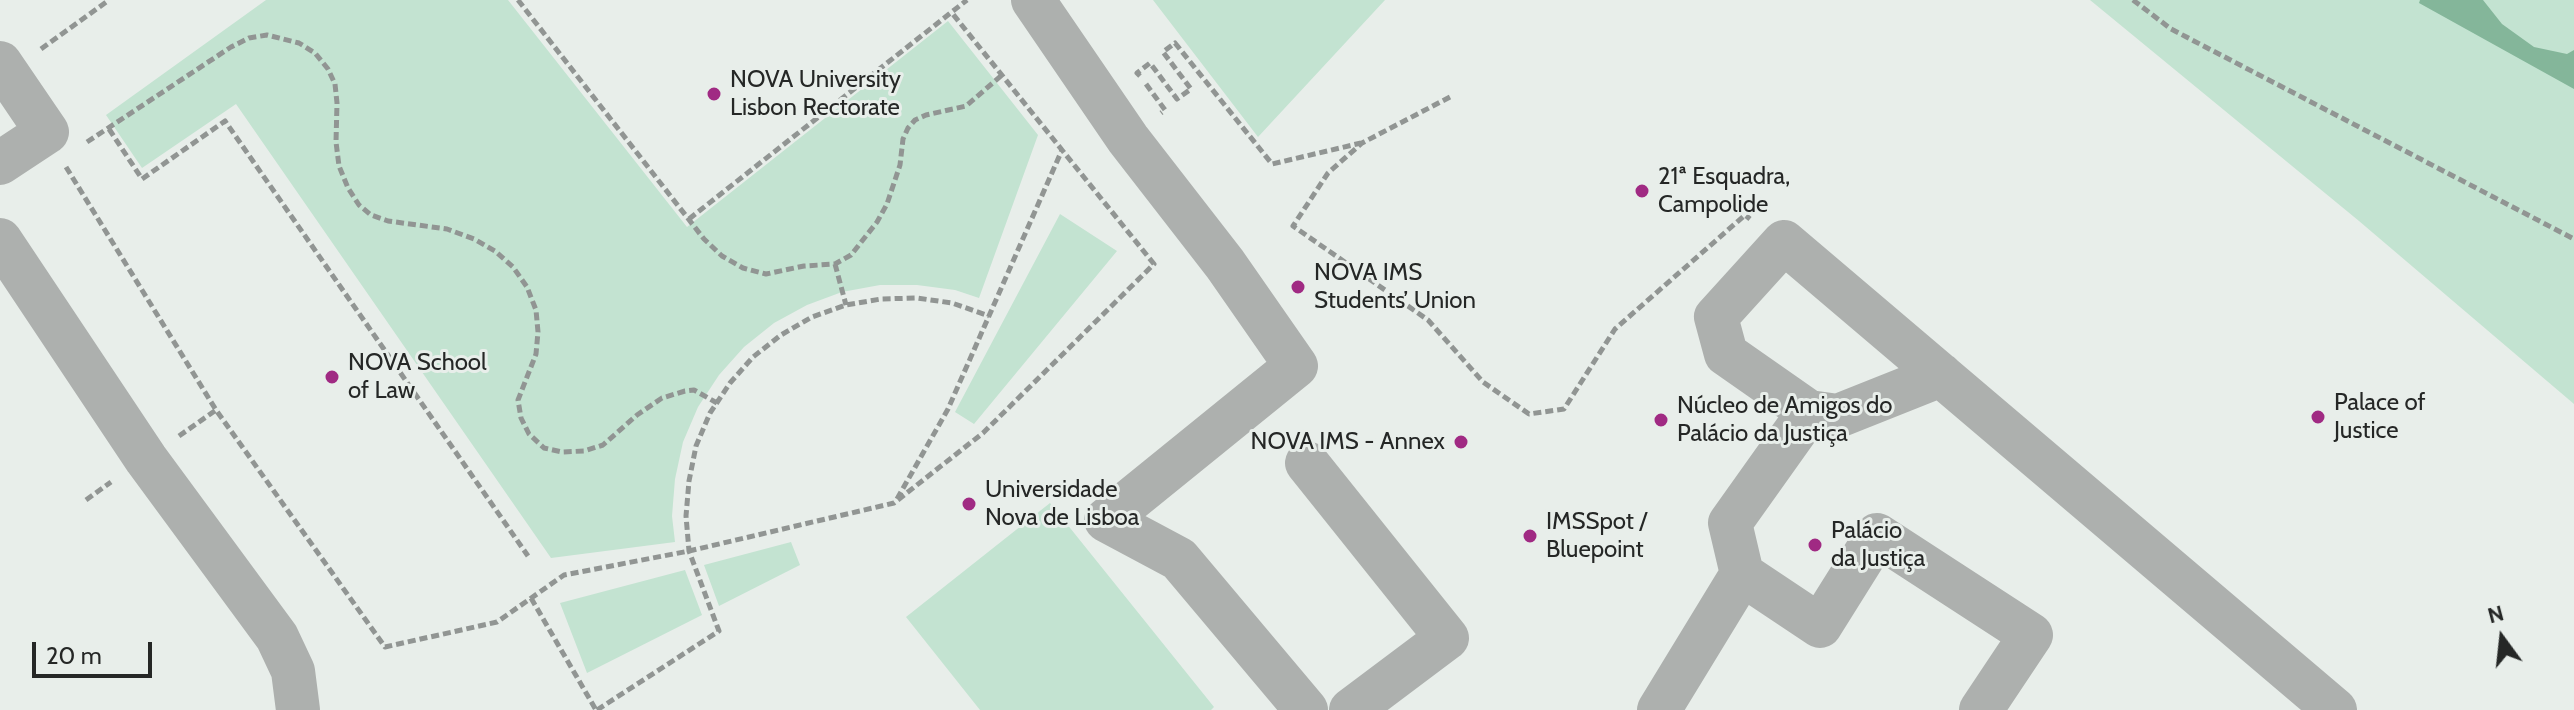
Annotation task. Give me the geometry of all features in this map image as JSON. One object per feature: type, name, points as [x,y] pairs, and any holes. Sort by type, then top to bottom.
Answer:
[{"type":"street","points":[[1033,0],[1128,139],[1225,264],[1296,366],[1106,520],[1179,559],[1306,710]]},
{"type":"street","points":[[0,163],[54,145],[16,60]]},
{"type":"street","points":[[0,240],[146,459],[277,637],[293,671],[298,710]]},
{"type":"street","points":[[1941,375],[1838,416],[1809,412],[1726,354],[1716,317],[1784,242],[1941,375],[2335,710]]},
{"type":"street","points":[[1809,412],[1730,523],[1742,574],[1820,626],[1877,535],[2031,635],[1981,710]]},
{"type":"street","points":[[1307,463],[1447,638],[1351,710]]},
{"type":"street","points":[[1659,710],[1742,574]]},
{"type":"path","points":[[16,60],[109,0]]},
{"type":"path","points":[[518,0],[704,239],[722,256],[743,268],[766,274],[804,266],[835,264],[851,255],[877,222],[894,185],[908,128],[926,115],[966,106],[1002,75]]},
{"type":"path","points":[[689,219],[967,0]]},
{"type":"path","points":[[2133,0],[2171,29],[2574,239]]},
{"type":"path","points":[[717,403],[694,390],[685,391],[662,398],[603,445],[584,451],[562,452],[544,448],[529,434],[521,418],[518,400],[536,354],[538,332],[536,310],[527,287],[504,259],[474,239],[447,229],[388,221],[371,215],[359,205],[339,166],[335,84],[315,53],[284,37],[267,35],[249,38],[109,129],[54,145],[216,410],[385,647],[497,622],[564,575],[689,551],[894,503],[983,433],[1154,264],[952,13]]},
{"type":"path","points":[[1165,110],[1137,73],[1150,63],[1177,99],[1191,89],[1163,52],[1175,43],[1272,164],[1362,143]]},
{"type":"path","points":[[1450,97],[1362,143],[1328,173],[1293,226],[1428,320],[1483,382],[1529,414],[1564,409],[1615,329],[1745,215],[1784,242]]},
{"type":"path","points":[[109,129],[142,179],[225,121],[528,556]]},
{"type":"path","points":[[894,503],[948,409],[1062,150]]},
{"type":"path","points":[[835,264],[846,305]]},
{"type":"path","points":[[531,598],[596,710],[719,631],[689,551],[686,516],[689,481],[696,446],[717,403],[753,357],[781,335],[812,317],[846,305],[881,299],[917,298],[952,303],[989,316]]},
{"type":"green space","points":[[266,0],[508,0],[687,227],[948,21],[1038,135],[979,298],[955,290],[917,285],[880,285],[842,292],[807,305],[774,323],[744,347],[719,375],[698,407],[683,442],[675,479],[672,516],[675,542],[551,558],[236,104],[142,168],[106,115]]},
{"type":"green space","points":[[1153,0],[1385,0],[1258,137]]},
{"type":"green space","points":[[2090,0],[2574,0],[2574,404],[2359,221]]},
{"type":"green space","points":[[2420,0],[2483,0],[2502,24],[2534,47],[2567,54],[2574,50],[2574,89],[2419,3]]},
{"type":"green space","points":[[1060,214],[1117,251],[974,424],[955,412]]},
{"type":"green space","points":[[1050,503],[1214,707],[1211,710],[980,710],[906,617]]},
{"type":"green space","points":[[791,542],[800,565],[719,606],[704,565]]},
{"type":"green space","points":[[685,570],[702,615],[587,673],[560,603]]},
{"type":"place","name":"NOVA University Lisbon Rectorate","points":[[714,94]]},
{"type":"place","name":"21ª Esquadra, Campolide","points":[[1642,191]]},
{"type":"place","name":"NOVA IMS Students’ Union","points":[[1298,287]]},
{"type":"place","name":"NOVA School of Law","points":[[332,377]]},
{"type":"place","name":"Palace of Justice","points":[[2318,417]]},
{"type":"place","name":"Núcleo de Amigos do Palácio da Justiça","points":[[1661,420]]},
{"type":"place","name":"NOVA IMS - Annex","points":[[1461,442]]},
{"type":"place","name":"Universidade Nova de Lisboa","points":[[969,504]]},
{"type":"place","name":"IMSSpot / Bluepoint","points":[[1530,536]]},
{"type":"place","name":"Palácio da Justiça","points":[[1815,545]]}]
